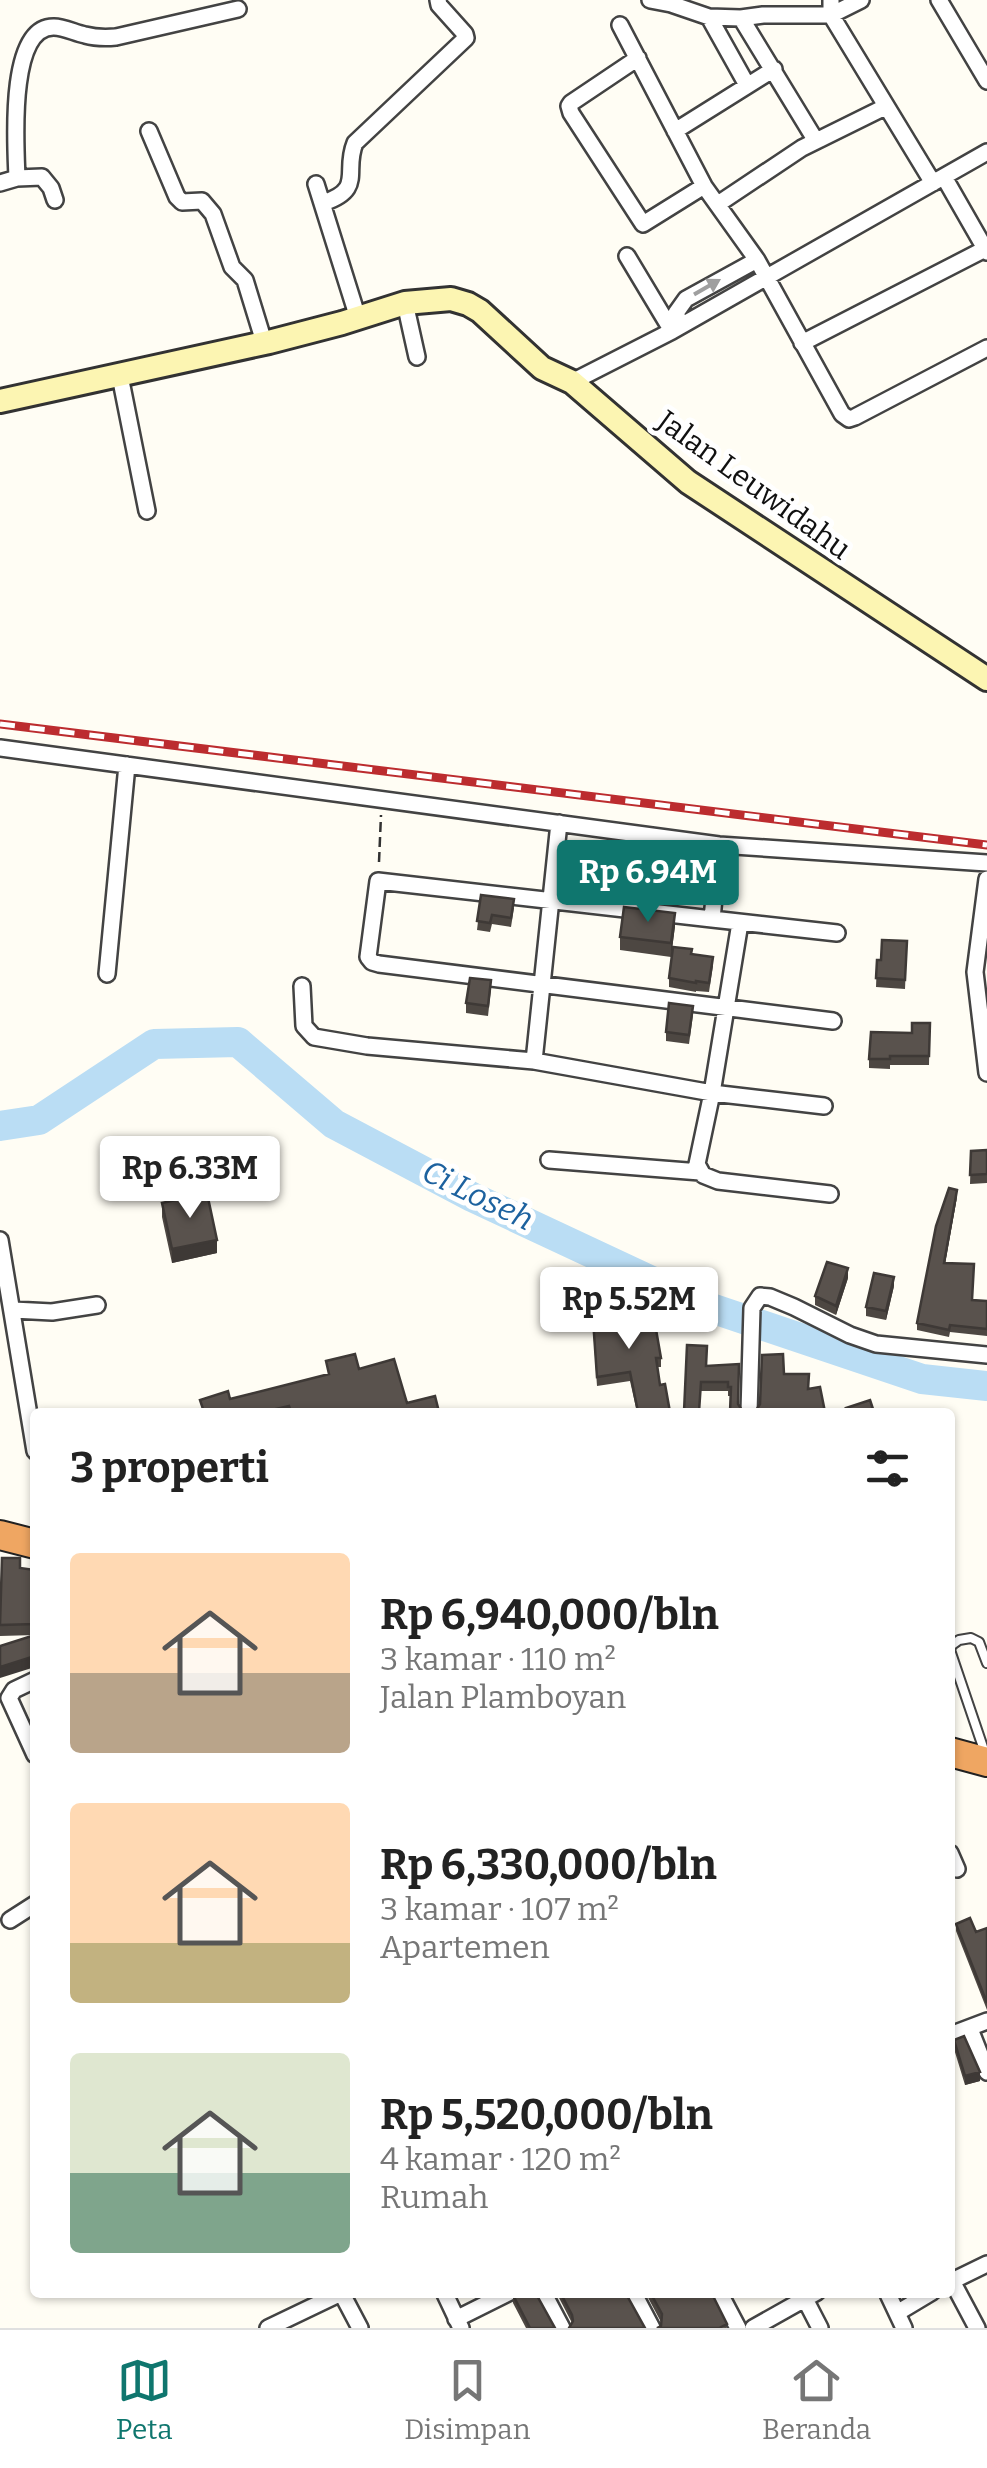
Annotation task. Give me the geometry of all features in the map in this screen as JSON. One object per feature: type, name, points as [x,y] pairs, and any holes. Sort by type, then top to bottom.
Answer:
[{"type":"highway","points":[[0,1534],[30,1543]]},
{"type":"highway","points":[[955,1751],[985,1747]]},
{"type":"street","points":[[323,203],[340,198],[346,191],[354,143],[466,38],[438,0]]},
{"type":"street","points":[[650,0],[709,17],[741,18],[831,8],[862,0]]},
{"type":"street","points":[[939,0],[987,81]]},
{"type":"street","points":[[802,344],[986,251],[885,107],[831,8]]},
{"type":"street","points":[[18,178],[17,83],[24,56],[39,32],[50,26],[100,38],[116,37],[238,9]]},
{"type":"street","points":[[709,17],[747,85]]},
{"type":"street","points":[[741,18],[816,140]]},
{"type":"street","points":[[620,25],[704,186],[757,260],[842,414],[850,419],[987,348]]},
{"type":"street","points":[[638,58],[571,103],[571,113],[643,224],[704,186]]},
{"type":"street","points":[[674,130],[774,69]]},
{"type":"street","points":[[718,204],[816,140],[885,107]]},
{"type":"street","points":[[149,131],[178,197],[182,202],[202,201],[212,214],[232,267],[246,280],[264,342]]},
{"type":"street","points":[[572,382],[676,329],[987,152]]},
{"type":"street","points":[[0,183],[42,177],[55,200]]},
{"type":"street","points":[[316,184],[358,318]]},
{"type":"street","points":[[627,256],[676,329]]},
{"type":"street","points":[[676,329],[676,313],[686,299],[757,260]]},
{"type":"street","name":"Jalan Leuwidahu","points":[[0,401],[264,342],[405,303],[450,299],[468,304],[542,368],[572,382],[688,482],[987,679]]},
{"type":"street","points":[[405,303],[416,357]]},
{"type":"street","points":[[120,376],[147,511]]},
{"type":"street","points":[[0,748],[719,844],[987,863]]},
{"type":"street","points":[[107,974],[127,765]]},
{"type":"street","points":[[534,1062],[558,822]]},
{"type":"street","points":[[712,919],[719,844]]},
{"type":"street","points":[[987,879],[975,972],[987,1073]]},
{"type":"street","points":[[833,1020],[372,962],[368,956],[378,881],[837,933]]},
{"type":"street","points":[[700,1172],[697,1164],[740,923]]},
{"type":"street","points":[[302,986],[304,1026],[314,1037],[534,1062],[712,1093],[824,1106]]},
{"type":"street","points":[[549,1160],[700,1172],[718,1180],[830,1194]]},
{"type":"street","points":[[0,1240],[30,1418]]},
{"type":"street","points":[[748,1408],[752,1308],[764,1296],[876,1344],[987,1355]]},
{"type":"street","points":[[13,1310],[52,1312],[97,1305]]},
{"type":"street","points":[[30,1682],[14,1690],[10,1698],[30,1744]]},
{"type":"street","points":[[10,1920],[30,1907]]},
{"type":"street","points":[[955,2034],[987,2020]]},
{"type":"street","points":[[970,2029],[987,2072]]},
{"type":"street","points":[[955,2280],[987,2264]]},
{"type":"street","points":[[955,2289],[977,2328]]},
{"type":"street","points":[[268,2328],[331,2298]]},
{"type":"street","points":[[344,2298],[360,2328]]},
{"type":"street","points":[[447,2298],[458,2323],[500,2298]]},
{"type":"street","points":[[546,2298],[562,2328]]},
{"type":"street","points":[[637,2298],[652,2328]]},
{"type":"street","points":[[722,2298],[738,2328]]},
{"type":"street","points":[[753,2328],[807,2298]]},
{"type":"street","points":[[812,2298],[820,2328]]},
{"type":"street","points":[[901,2320],[925,2298]]},
{"type":"lane","points":[[955,1643],[971,1638],[979,1642],[987,1663]]},
{"type":"lane","points":[[955,1664],[985,1747]]},
{"type":"path","points":[[378,881],[381,799]]},
{"type":"building","points":[[481,895],[514,899],[511,918],[492,915],[490,923],[477,921]]},
{"type":"building","points":[[624,907],[675,913],[671,943],[620,937]]},
{"type":"building","points":[[882,940],[907,941],[905,980],[876,978]]},
{"type":"building","points":[[673,947],[713,957],[709,983],[669,978]]},
{"type":"building","points":[[470,978],[491,980],[488,1006],[466,1003]]},
{"type":"building","points":[[669,1003],[693,1006],[689,1035],[666,1032]]},
{"type":"building","points":[[912,1023],[930,1023],[929,1056],[869,1059],[871,1032],[912,1033]]},
{"type":"building","points":[[987,1150],[987,1174],[970,1175],[971,1151]]},
{"type":"building","points":[[949,1188],[957,1190],[944,1263],[974,1264],[972,1300],[987,1301],[987,1329],[950,1325],[949,1330],[917,1323],[936,1226]]},
{"type":"building","points":[[207,1193],[217,1240],[172,1249],[162,1203]]},
{"type":"building","points":[[827,1262],[848,1268],[836,1306],[815,1296]]},
{"type":"building","points":[[874,1273],[894,1277],[886,1311],[866,1307]]},
{"type":"building","points":[[611,1287],[616,1324],[654,1318],[661,1358],[656,1358],[660,1385],[665,1384],[669,1408],[637,1408],[630,1372],[597,1377],[591,1290]]},
{"type":"building","points":[[687,1345],[707,1346],[706,1366],[739,1364],[740,1408],[730,1408],[728,1382],[701,1382],[699,1408],[684,1408]]},
{"type":"building","points":[[355,1354],[359,1369],[394,1359],[407,1403],[435,1396],[438,1408],[203,1408],[200,1400],[228,1391],[230,1399],[329,1374],[326,1361]]},
{"type":"building","points":[[783,1354],[784,1374],[809,1374],[808,1389],[820,1387],[824,1408],[758,1408],[762,1355]]},
{"type":"building","points":[[870,1400],[873,1408],[846,1408]]},
{"type":"building","points":[[2,1558],[20,1558],[20,1568],[30,1569],[30,1624],[0,1625]]},
{"type":"building","points":[[30,1637],[30,1658],[0,1667],[0,1646]]},
{"type":"building","points":[[970,1918],[976,1932],[987,1928],[987,2003],[956,1924]]},
{"type":"building","points":[[964,2036],[980,2072],[965,2076],[955,2040]]},
{"type":"building","points":[[515,2298],[538,2298],[555,2328],[530,2328]]},
{"type":"building","points":[[563,2298],[628,2298],[645,2328],[569,2328],[572,2315]]},
{"type":"building","points":[[653,2298],[714,2298],[727,2324],[719,2328],[657,2328],[661,2326],[662,2314]]},
{"type":"waterway","name":"Ci Loseh","points":[[0,1126],[39,1120],[154,1044],[238,1042],[334,1124],[472,1197],[705,1306],[922,1379],[987,1386]]},
{"type":"railway","points":[[0,724],[987,845]]}]
